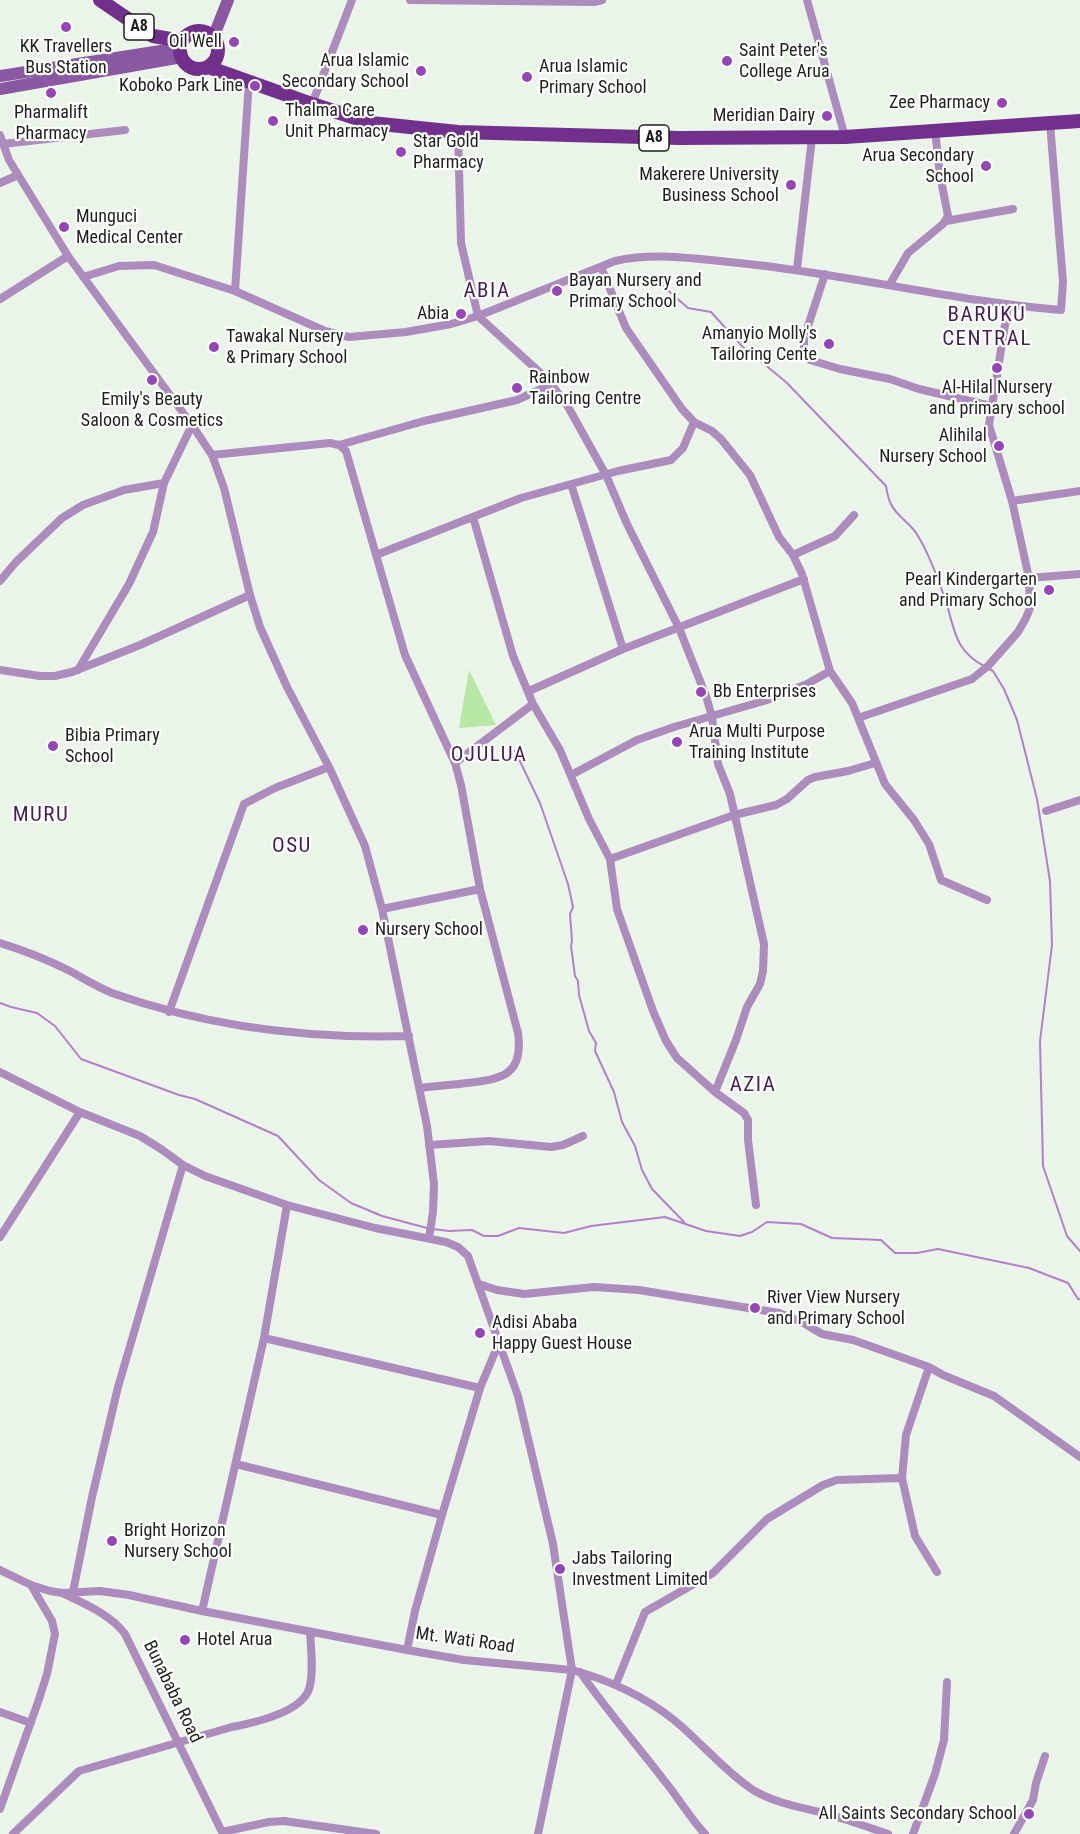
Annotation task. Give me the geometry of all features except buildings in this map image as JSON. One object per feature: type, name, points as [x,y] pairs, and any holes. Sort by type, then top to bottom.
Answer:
[{"type":"main road","name":"A8","points":[[100,0],[153,36],[182,49],[193,67],[200,69],[207,67]]},
{"type":"main road","points":[[213,38],[228,0]]},
{"type":"main road","name":"A8","points":[[182,49],[193,32],[201,31],[213,38],[217,45],[217,54],[242,79],[371,123],[458,132],[679,138],[812,138],[1080,121]]},
{"type":"main road","points":[[0,76],[182,49]]},
{"type":"main road","points":[[0,89],[182,49]]},
{"type":"main road","points":[[207,67],[214,61],[217,54]]},
{"type":"main road","points":[[207,67],[242,79]]},
{"type":"street","points":[[312,104],[352,0]]},
{"type":"street","points":[[410,0],[594,2],[602,0]]},
{"type":"street","points":[[807,0],[845,137]]},
{"type":"street","points":[[235,291],[242,79]]},
{"type":"street","points":[[83,277],[119,266],[154,265],[235,291],[325,331],[349,337],[406,332],[451,324],[478,316],[601,267],[627,259],[650,257],[797,269],[1008,306],[1061,310],[1063,282],[1050,123]]},
{"type":"street","points":[[125,130],[2,139],[18,175],[68,256],[212,455],[224,488],[260,627],[287,687],[329,766],[365,846],[382,909],[420,1088],[434,1184],[429,1238]]},
{"type":"street","points":[[935,130],[948,216],[946,221]]},
{"type":"street","points":[[458,132],[461,243],[478,316],[552,384],[567,405],[606,475],[627,524],[679,628],[712,717],[718,764],[730,794],[764,944],[760,984],[747,1007],[715,1092]]},
{"type":"street","points":[[797,269],[812,138]]},
{"type":"street","points":[[0,183],[18,175]]},
{"type":"street","points":[[890,285],[908,253],[946,221],[1013,209]]},
{"type":"street","points":[[0,299],[68,256]]},
{"type":"street","points":[[601,267],[634,342],[682,409],[694,422],[721,438],[750,475],[779,537],[793,555],[804,579],[830,671],[852,703],[885,784],[914,820],[929,844],[941,880],[987,900]]},
{"type":"street","points":[[825,274],[804,338],[804,352],[810,360],[990,406]]},
{"type":"street","points":[[858,718],[972,679],[1018,632],[1030,608],[1029,578],[1011,501],[990,434],[990,406],[1008,306]]},
{"type":"street","points":[[339,445],[424,421],[517,400],[552,384]]},
{"type":"street","points":[[376,555],[521,498],[633,467],[671,460],[683,448],[694,422]]},
{"type":"street","points":[[78,670],[129,584],[153,532],[164,483],[192,425]]},
{"type":"street","points":[[212,455],[330,443],[339,445],[346,451],[407,662],[455,763],[480,889],[518,1034],[519,1054],[510,1071],[498,1079],[420,1088]]},
{"type":"street","points":[[0,581],[16,562],[62,518],[83,505],[124,490],[164,483]]},
{"type":"street","points":[[571,484],[624,649]]},
{"type":"street","points":[[1011,501],[1080,491]]},
{"type":"street","points":[[793,555],[839,533],[854,515]]},
{"type":"street","points":[[473,517],[513,656],[533,704],[560,750],[589,819],[610,859],[617,909],[666,1041],[677,1058],[715,1092],[744,1113],[748,1120],[748,1140],[756,1205]]},
{"type":"street","points":[[1029,578],[1080,574]]},
{"type":"street","points":[[528,691],[624,649],[804,579]]},
{"type":"street","points":[[0,670],[55,676],[78,670],[140,645],[250,595]]},
{"type":"street","points":[[571,775],[637,740],[767,700],[807,684],[830,671]]},
{"type":"street","points":[[455,763],[533,704]]},
{"type":"street","points":[[610,859],[734,815],[776,805],[815,777],[875,763]]},
{"type":"street","points":[[169,1012],[239,812],[244,804],[275,788],[329,766]]},
{"type":"street","points":[[1046,811],[1080,800]]},
{"type":"street","points":[[382,909],[480,889]]},
{"type":"street","points":[[0,943],[51,962],[110,992],[169,1012],[227,1024],[340,1037],[409,1036]]},
{"type":"street","points":[[0,1072],[80,1113],[140,1136],[183,1165],[205,1176],[287,1205],[375,1228],[446,1242],[458,1247],[468,1256],[518,1396],[549,1525],[576,1671],[538,1834]]},
{"type":"street","points":[[0,1237],[80,1113]]},
{"type":"street","points":[[429,1145],[489,1141],[551,1147],[563,1145],[583,1136]]},
{"type":"street","points":[[73,1592],[92,1497],[118,1387],[183,1165]]},
{"type":"street","points":[[202,1611],[264,1338],[287,1205]]},
{"type":"street","points":[[479,1284],[505,1292],[532,1295],[594,1287],[639,1290],[779,1313],[802,1322],[822,1334],[853,1340],[929,1367],[982,1390],[1003,1401],[1080,1457]]},
{"type":"street","points":[[264,1338],[480,1388]]},
{"type":"street","points":[[407,1650],[415,1611],[442,1515],[480,1388],[498,1345]]},
{"type":"street","points":[[929,1367],[906,1435],[902,1478],[915,1536],[937,1572]]},
{"type":"street","points":[[236,1464],[442,1515]]},
{"type":"street","points":[[616,1683],[645,1612],[712,1573],[767,1519],[824,1485],[837,1480],[902,1478]]},
{"type":"street","name":"Mt. Wati Road","points":[[0,1570],[30,1585],[62,1593],[100,1591],[129,1595],[310,1632],[464,1660],[576,1671],[616,1683],[675,1721],[736,1777],[766,1797],[782,1804],[826,1813],[888,1834]]},
{"type":"street","points":[[0,1809],[47,1674],[55,1634],[52,1621],[30,1585]]},
{"type":"street","name":"Bunababa Road","points":[[62,1593],[87,1605],[119,1626],[125,1634],[222,1833]]},
{"type":"street","points":[[13,1834],[79,1771],[232,1727],[272,1718],[298,1702],[309,1688],[310,1632]]},
{"type":"street","points":[[576,1671],[705,1834]]},
{"type":"street","points":[[913,1834],[942,1749],[947,1682]]},
{"type":"street","points":[[0,1712],[31,1723]]},
{"type":"street","points":[[1014,1834],[1033,1800],[1045,1756]]},
{"type":"street","points":[[222,1833],[268,1822],[284,1821],[376,1834]]},
{"type":"green space","points":[[469,670],[496,725],[459,728]]},
{"type":"waterway","points":[[655,279],[688,308],[711,312],[742,346],[786,382],[886,486],[893,508],[915,532],[926,550],[960,644],[966,652],[984,666]]},
{"type":"waterway","points":[[989,669],[993,671],[1004,689],[1017,720],[1037,799],[1050,881],[1052,945],[1040,1041],[1043,1166],[1067,1236],[1080,1251]]},
{"type":"waterway","points":[[515,751],[540,803],[568,884],[573,907],[570,914],[575,976],[589,1031],[596,1043],[595,1051],[614,1092],[622,1122],[635,1146],[642,1170],[652,1189],[684,1222]]},
{"type":"waterway","points":[[0,1003],[37,1013],[55,1026],[81,1059],[195,1099],[278,1136],[319,1180],[351,1203],[382,1216],[427,1228]]},
{"type":"waterway","points":[[433,1229],[472,1230],[484,1236],[498,1236],[519,1228],[564,1233],[591,1226],[665,1217],[706,1231],[740,1236],[752,1232],[767,1222],[801,1224],[832,1238],[881,1240],[895,1253],[917,1253],[938,1249],[1029,1268],[1068,1283],[1080,1299]]},
{"type":"place","name":"KK Travellers Bus Station","points":[[66,27]]},
{"type":"place","name":"Oil Well","points":[[234,42]]},
{"type":"place","name":"Saint Peter's College Arua","points":[[727,61]]},
{"type":"place","name":"Arua Islamic Secondary School","points":[[421,71]]},
{"type":"place","name":"Arua Islamic Primary School","points":[[527,77]]},
{"type":"place","name":"Koboko Park Line","points":[[255,86]]},
{"type":"place","name":"Pharmalift Pharmacy","points":[[51,93]]},
{"type":"place","name":"Zee Pharmacy","points":[[1002,103]]},
{"type":"place","name":"Meridian Dairy","points":[[827,116]]},
{"type":"place","name":"Thalma Care Unit Pharmacy","points":[[273,121]]},
{"type":"place","name":"Star Gold Pharmacy","points":[[401,152]]},
{"type":"place","name":"Arua Secondary School","points":[[986,166]]},
{"type":"place","name":"Makerere University Business School","points":[[791,185]]},
{"type":"place","name":"Munguci Medical Center","points":[[64,227]]},
{"type":"place","name":"Bayan Nursery and Primary School","points":[[557,291]]},
{"type":"place","name":"Abia","points":[[461,314]]},
{"type":"place","name":"Amanyio Molly's Tailoring Cente","points":[[829,344]]},
{"type":"place","name":"Tawakal Nursery & Primary School","points":[[214,347]]},
{"type":"place","name":"Al-Hilal Nursery and primary school","points":[[997,368]]},
{"type":"place","name":"Emily's Beauty Saloon & Cosmetics","points":[[152,380]]},
{"type":"place","name":"Rainbow Tailoring Centre","points":[[517,388]]},
{"type":"place","name":"Alihilal Nursery School","points":[[999,446]]},
{"type":"place","name":"Pearl Kindergarten and Primary School","points":[[1049,590]]},
{"type":"place","name":"Bb Enterprises","points":[[701,692]]},
{"type":"place","name":"Arua Multi Purpose Training Institute","points":[[677,742]]},
{"type":"place","name":"Bibia Primary School","points":[[53,746]]},
{"type":"place","name":"Nursery School","points":[[363,930]]},
{"type":"place","name":"River View Nursery and Primary School","points":[[755,1308]]},
{"type":"place","name":"Adisi Ababa Happy Guest House","points":[[480,1333]]},
{"type":"place","name":"Bright Horizon Nursery School","points":[[112,1541]]},
{"type":"place","name":"Jabs Tailoring Investment Limited","points":[[560,1569]]},
{"type":"place","name":"Hotel Arua","points":[[185,1640]]},
{"type":"place","name":"All Saints Secondary School","points":[[1029,1814]]},
{"type":"district","name":"ABIA","points":[[487,292]]},
{"type":"district","name":"BARUKU CENTRAL","points":[[987,328]]},
{"type":"district","name":"OJULUA","points":[[489,756]]},
{"type":"district","name":"MURU","points":[[41,816]]},
{"type":"district","name":"OSU","points":[[292,847]]},
{"type":"district","name":"AZIA","points":[[753,1086]]}]
